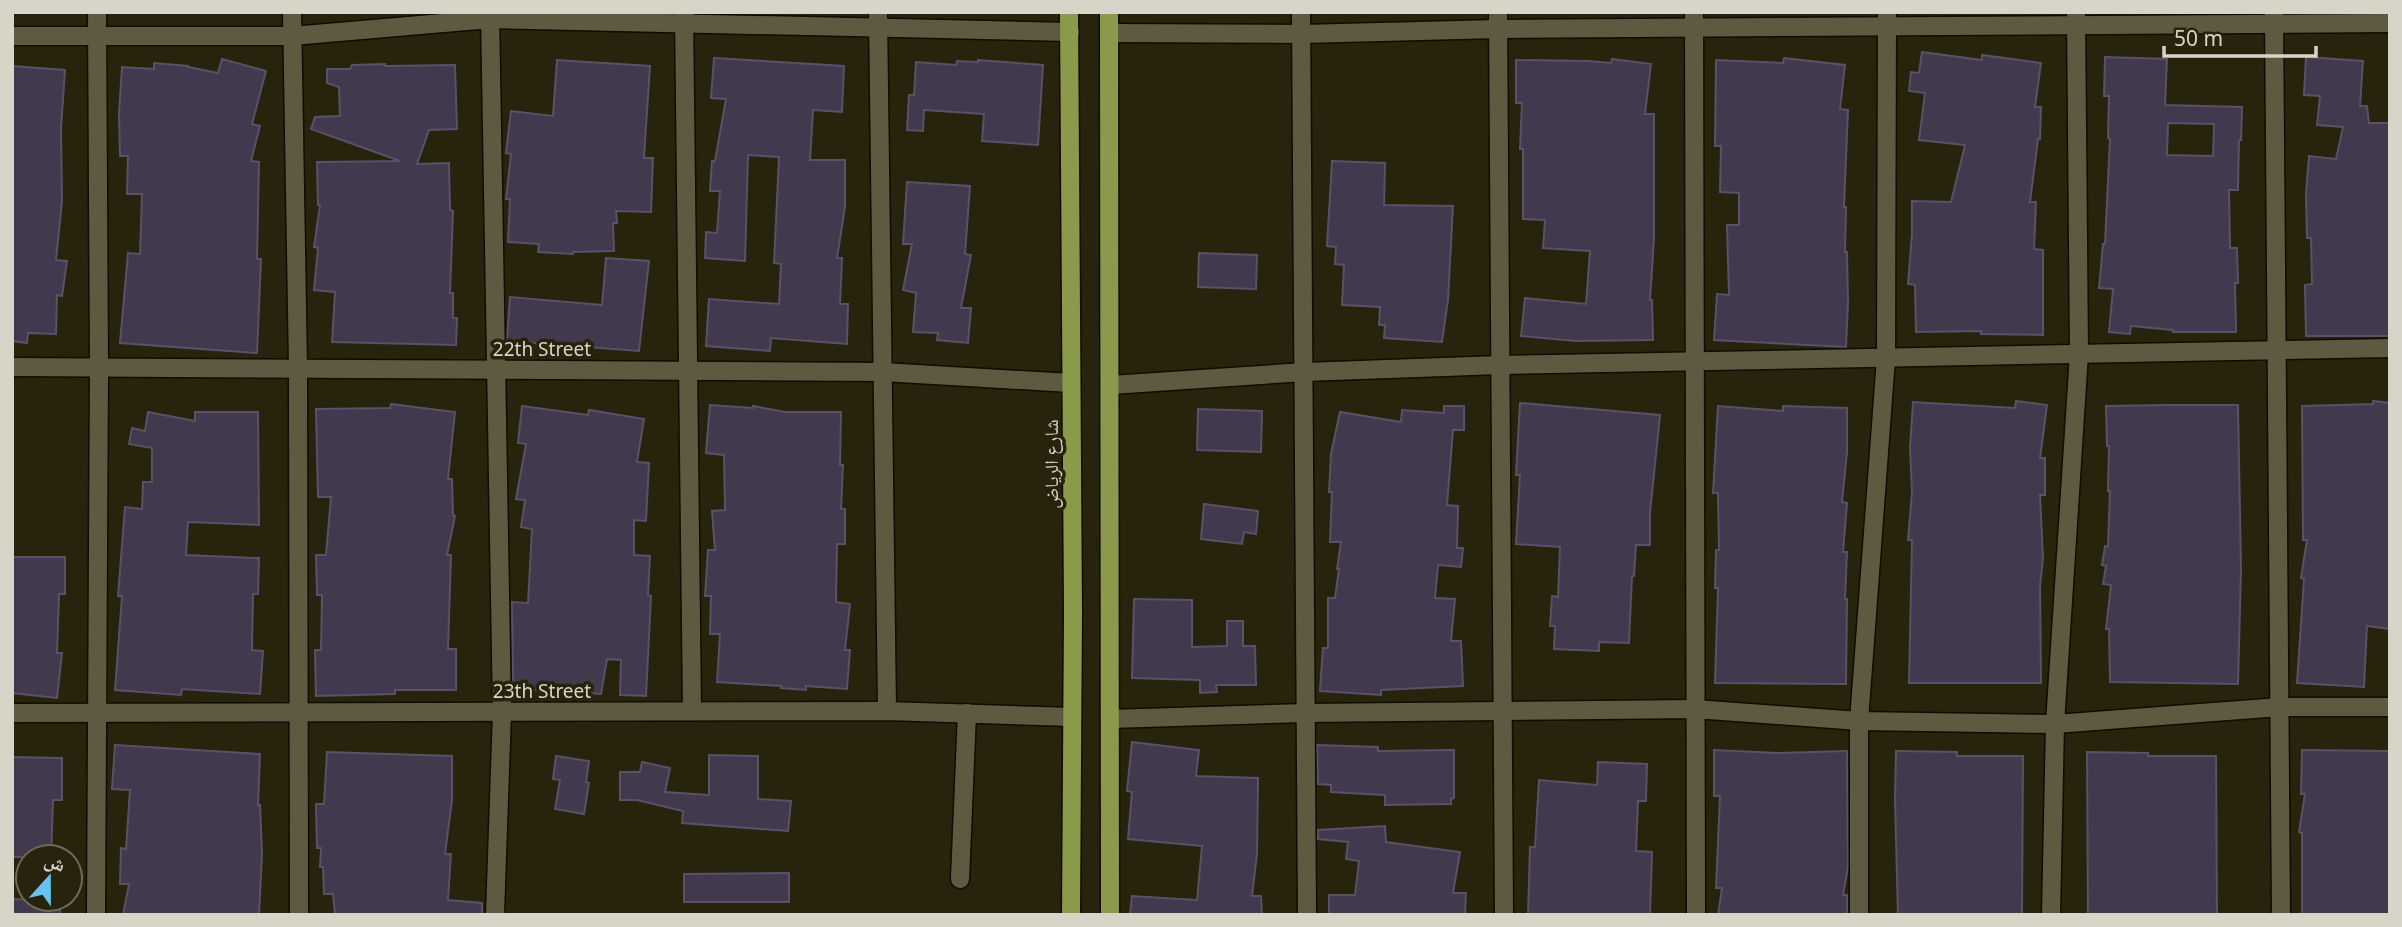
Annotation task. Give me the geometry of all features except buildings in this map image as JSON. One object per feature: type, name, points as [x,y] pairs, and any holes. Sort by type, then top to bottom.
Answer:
[{"type":"main road","name":"شارع الرياض","points":[[1069,12],[1071,915]]},
{"type":"main road","points":[[1109,12],[1110,915]]},
{"type":"street","points":[[96,915],[99,367],[97,12]]},
{"type":"street","points":[[292,12],[298,368],[299,915]]},
{"type":"street","points":[[1301,12],[1307,915]]},
{"type":"street","points":[[12,36],[292,36],[490,15],[878,20],[1070,32]]},
{"type":"street","points":[[490,15],[502,712],[495,915]]},
{"type":"street","points":[[684,18],[692,711]]},
{"type":"street","points":[[1109,33],[1302,34],[1498,21],[2274,18],[2390,23]]},
{"type":"street","points":[[2274,18],[2281,915]]},
{"type":"street","points":[[1858,915],[1859,722],[1886,358],[1886,19]]},
{"type":"street","points":[[2051,915],[2054,724],[2079,354],[2076,19]]},
{"type":"street","points":[[878,20],[887,711]]},
{"type":"street","points":[[1693,20],[1696,915]]},
{"type":"street","points":[[1498,21],[1504,915]]},
{"type":"street","points":[[1111,385],[1304,372],[1500,365],[2390,348]]},
{"type":"street","name":"22th Street","points":[[12,367],[883,372],[1071,383]]},
{"type":"street","points":[[1110,719],[1502,709],[1695,709],[1859,722],[2054,724],[2280,707],[2390,707]]},
{"type":"street","name":"23th Street","points":[[12,713],[887,711],[1072,717]]},
{"type":"street","points":[[960,879],[967,713]]}]
